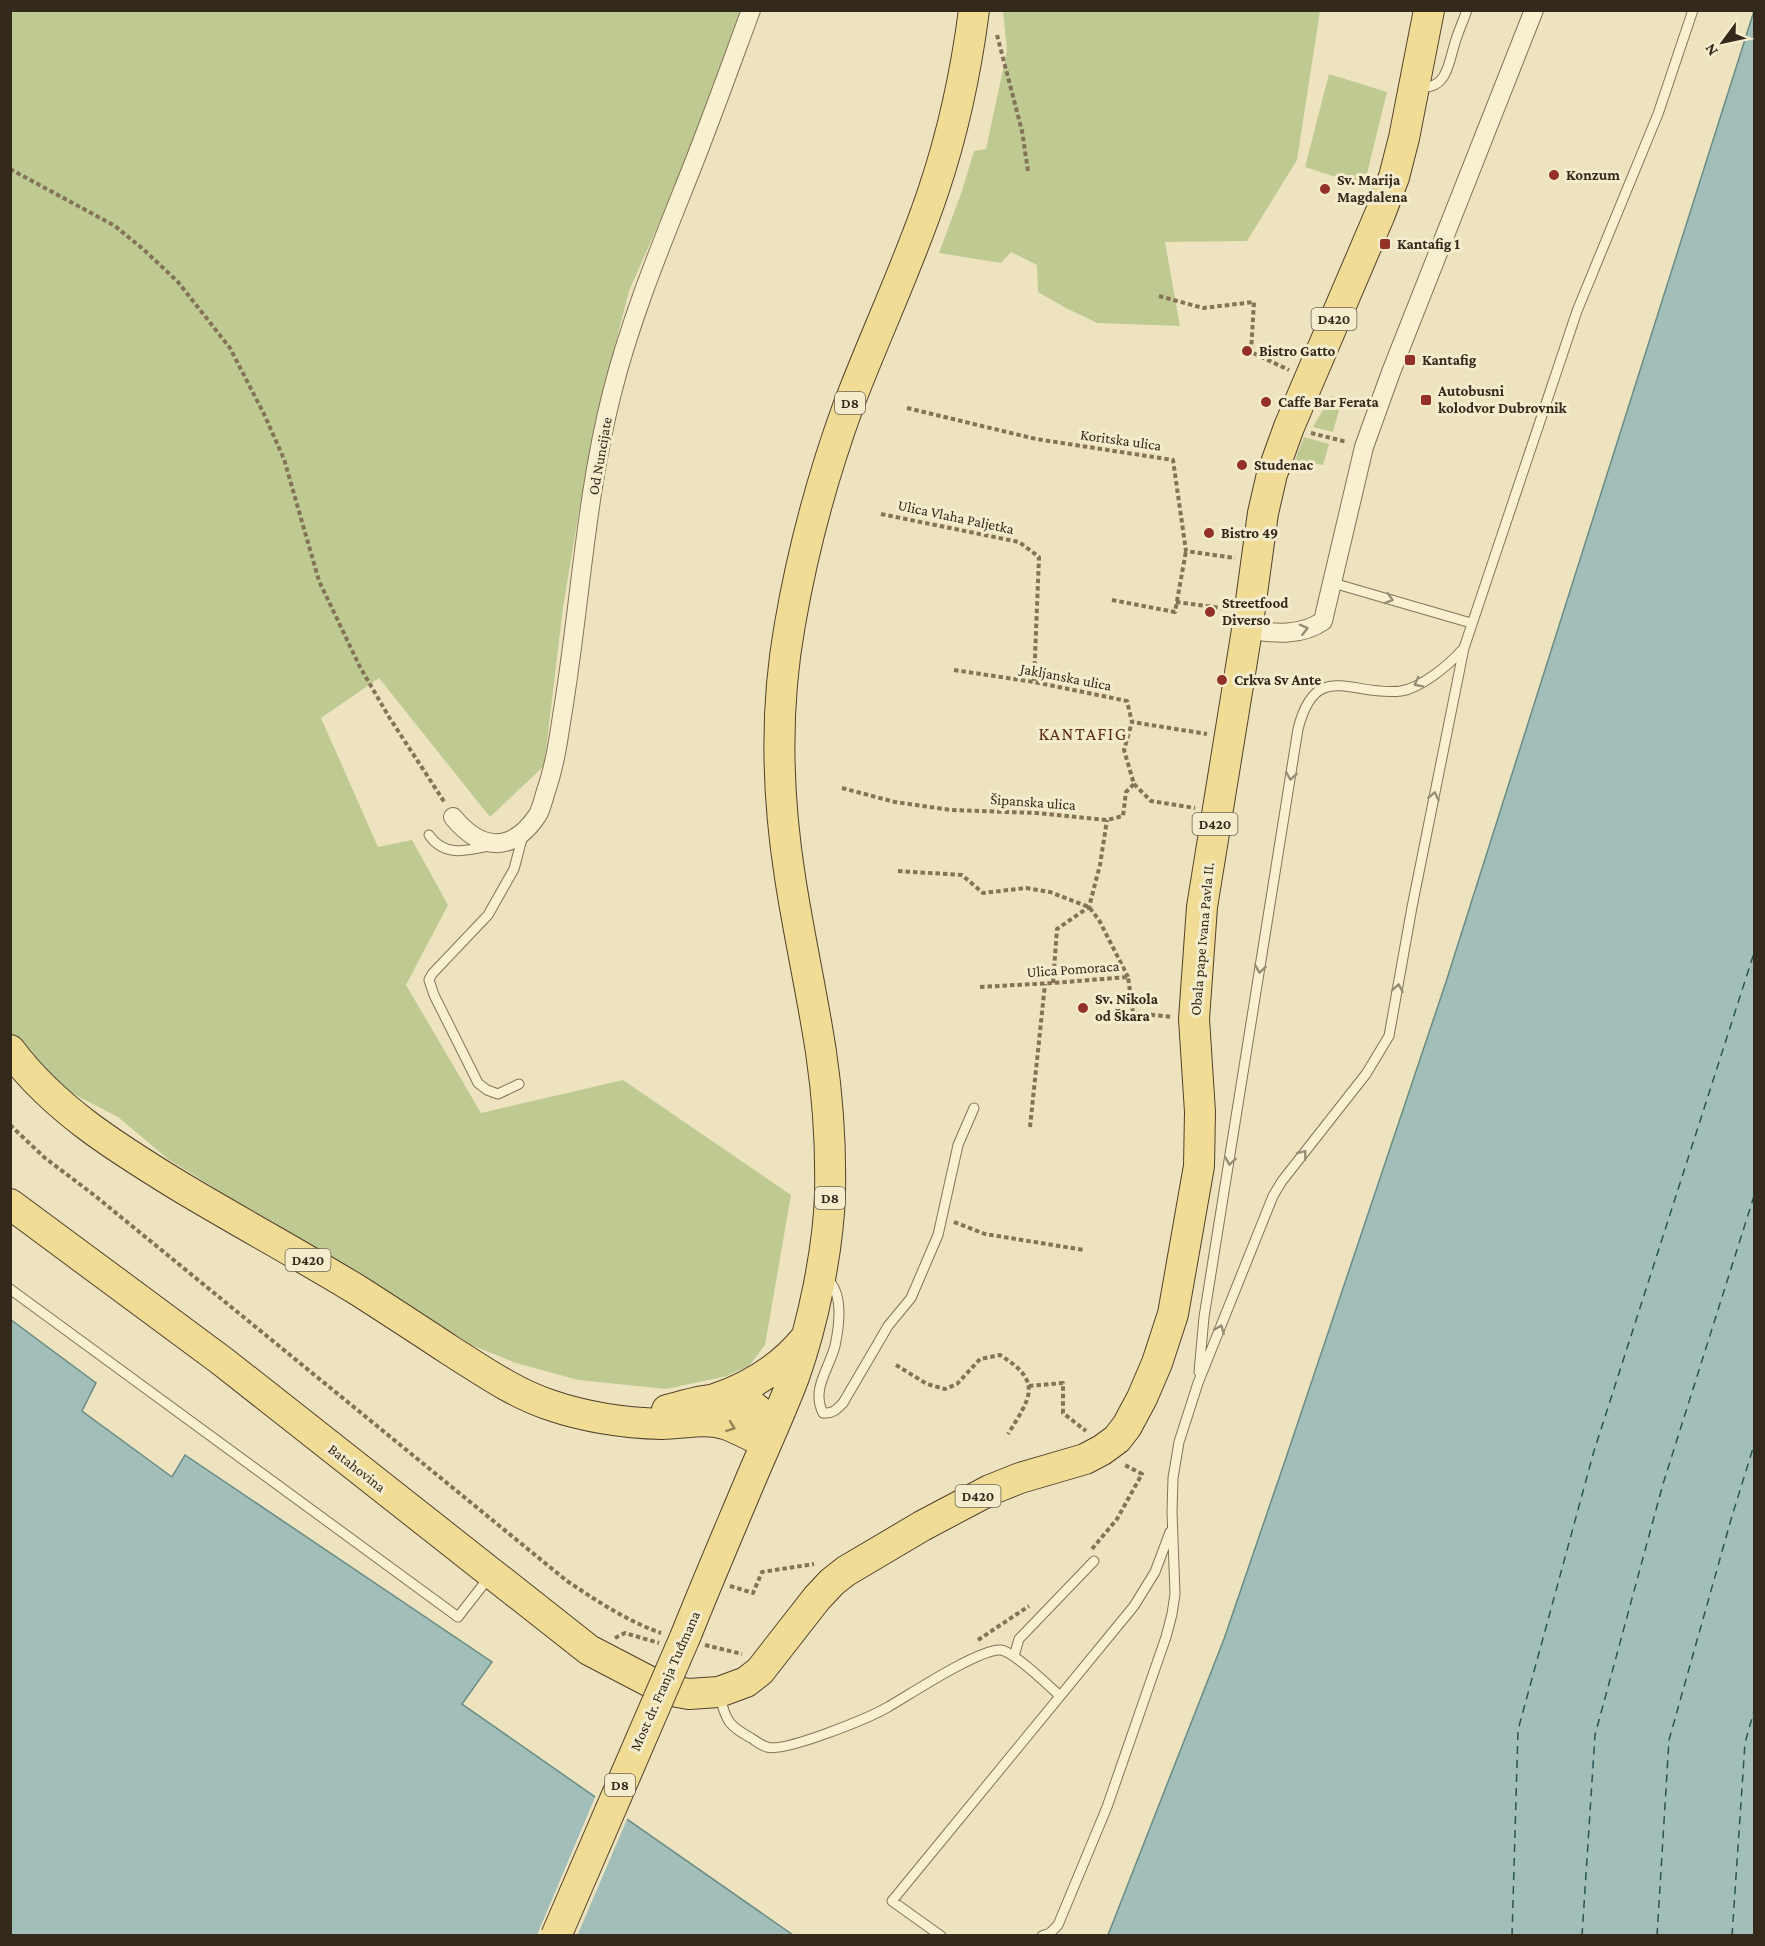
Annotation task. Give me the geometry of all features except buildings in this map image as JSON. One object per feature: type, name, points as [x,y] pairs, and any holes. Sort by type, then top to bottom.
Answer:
[{"type":"main road","name":"D8","points":[[769,1436],[794,1376],[805,1338],[821,1274],[830,1198],[827,1112],[822,1056],[790,876],[782,804],[780,758],[782,688],[789,627],[803,559],[829,463],[851,399],[921,227],[935,186],[957,108],[968,56],[974,10]]},
{"type":"main road","name":"Obala pape Ivana Pavla II.","points":[[719,1692],[746,1682],[760,1671],[832,1582],[854,1566],[990,1490],[1020,1478],[1085,1459],[1117,1439],[1127,1426],[1157,1363],[1173,1314],[1199,1166],[1200,1112],[1194,1019],[1202,907],[1263,513],[1272,474],[1289,427],[1394,177],[1430,10]]},
{"type":"main road","name":"D420","points":[[10,1050],[52,1097],[84,1124],[138,1161],[343,1281],[491,1377],[522,1394],[548,1405],[577,1413],[632,1421],[665,1424],[714,1422],[769,1436],[766,1418],[758,1409],[738,1400],[715,1399],[632,1421]]},
{"type":"main road","name":"Batahovina","points":[[10,1204],[222,1362],[589,1650],[656,1685],[689,1694],[719,1692]]},
{"type":"main road","points":[[715,1399],[746,1387],[770,1372],[792,1354],[805,1338]]},
{"type":"main road","name":"Most dr. Franja Tuđmana","points":[[556,1935],[769,1436]]},
{"type":"street","name":"Od Nuncijate","points":[[524,833],[538,814],[552,773],[566,695],[597,461],[612,393],[640,300],[751,10]]},
{"type":"street","points":[[1248,621],[1276,633],[1312,628],[1323,621],[1364,447],[1391,372],[1534,10]]},
{"type":"street","points":[[453,817],[462,828],[478,839],[494,845],[506,843],[524,833]]},
{"type":"lane","points":[[1414,87],[1428,88],[1440,81],[1448,70],[1454,45],[1467,10]]},
{"type":"lane","points":[[1042,1935],[1050,1933],[1058,1925],[1107,1807],[1166,1637],[1175,1594],[1172,1527],[1173,1478],[1179,1442],[1198,1383],[1273,1196],[1282,1180],[1366,1074],[1389,1036],[1412,907],[1471,623],[1577,310],[1651,134],[1693,10]]},
{"type":"lane","points":[[1333,584],[1471,623]]},
{"type":"lane","points":[[1198,1383],[1204,1317],[1298,729],[1303,710],[1312,697],[1325,687],[1335,684],[1361,689],[1403,691],[1451,663],[1464,648]]},
{"type":"lane","points":[[519,1084],[498,1094],[478,1083],[429,980],[432,974],[488,915],[514,869],[524,833]]},
{"type":"lane","points":[[429,835],[435,844],[449,850],[466,851],[494,845]]},
{"type":"lane","points":[[821,1274],[831,1282],[837,1292],[839,1305],[834,1346],[822,1379],[819,1395],[819,1405],[823,1413],[829,1413],[835,1411],[843,1403],[888,1326],[911,1298],[938,1235],[958,1145],[974,1108]]},
{"type":"lane","points":[[10,1289],[458,1617],[491,1574]]},
{"type":"lane","points":[[942,1935],[892,1901],[1134,1606],[1155,1572],[1172,1527]]},
{"type":"lane","points":[[1014,1656],[1019,1639],[1090,1558]]},
{"type":"lane","points":[[719,1692],[726,1718],[734,1729],[768,1748],[783,1747],[849,1725],[886,1708],[956,1668],[1001,1650],[1014,1656],[1059,1695]]},
{"type":"path","points":[[996,32],[1023,131],[1028,171]]},
{"type":"path","points":[[10,169],[115,226],[178,282],[230,348],[284,459],[319,581],[360,668],[453,817]]},
{"type":"path","points":[[1159,296],[1203,308],[1254,302],[1251,352],[1308,379]]},
{"type":"path","name":"Koritska ulica","points":[[907,408],[1036,439],[1173,460],[1186,551]]},
{"type":"path","points":[[1289,427],[1364,447]]},
{"type":"path","name":"Ulica Vlaha Paljetka","points":[[881,514],[1018,542],[1039,557],[1034,682]]},
{"type":"path","points":[[1112,600],[1175,612],[1186,551],[1255,561]]},
{"type":"path","points":[[1176,602],[1248,621]]},
{"type":"path","name":"Jakljanska ulica","points":[[954,670],[1034,682],[1127,701],[1132,722]]},
{"type":"path","points":[[1217,812],[1150,801],[1134,784],[1124,750],[1132,722],[1228,738]]},
{"type":"path","points":[[1053,983],[1057,929],[1089,907],[1101,865],[1107,819],[1123,816],[1126,792],[1134,784]]},
{"type":"path","name":"Šipanska ulica","points":[[842,788],[895,802],[951,810],[1036,813],[1107,819]]},
{"type":"path","points":[[898,872],[962,875],[983,893],[1026,888],[1050,892],[1089,907],[1099,920],[1128,977]]},
{"type":"path","name":"Ulica Pomoraca","points":[[980,987],[1128,977],[1133,1013],[1173,1017]]},
{"type":"path","points":[[1029,1127],[1045,984]]},
{"type":"path","points":[[10,1125],[45,1158],[94,1195],[567,1581],[604,1606],[663,1633]]},
{"type":"path","points":[[943,1217],[985,1234],[1084,1250]]},
{"type":"path","points":[[896,1365],[927,1384],[945,1389],[957,1384],[980,1359],[1000,1355],[1016,1365],[1029,1386],[1028,1402],[1008,1434]]},
{"type":"path","points":[[1029,1386],[1063,1383],[1063,1413],[1094,1436]]},
{"type":"path","points":[[1090,1558],[1117,1519],[1142,1474],[1114,1461]]},
{"type":"path","points":[[762,1572],[821,1563]]},
{"type":"path","points":[[975,1641],[1033,1604]]},
{"type":"path","points":[[589,1650],[626,1633],[668,1646]]},
{"type":"path","points":[[702,1645],[745,1654]]},
{"type":"green space","points":[[10,11],[745,11],[723,57],[678,180],[629,291],[602,395],[581,499],[563,608],[544,766],[490,817],[379,678],[321,718],[378,847],[412,840],[448,905],[406,985],[481,1113],[623,1080],[791,1195],[765,1345],[749,1366],[727,1376],[666,1389],[578,1380],[516,1363],[471,1345],[411,1306],[331,1261],[168,1159],[118,1117],[60,1087],[11,1038]]},
{"type":"green space","points":[[1003,11],[1320,11],[1297,160],[1247,241],[1165,242],[1180,326],[1097,323],[1038,292],[1037,265],[1011,252],[1001,263],[939,253],[974,151],[986,149],[1007,51]]},
{"type":"green space","points":[[1329,74],[1387,92],[1364,186],[1305,167]]},
{"type":"green space","points":[[1331,396],[1342,399],[1333,432],[1313,427]]},
{"type":"green space","points":[[1304,437],[1329,444],[1323,465],[1295,460]]},
{"type":"water","points":[[1754,11],[1754,1935],[1108,1935],[1224,1639],[1446,982]]},
{"type":"water","points":[[10,1319],[96,1383],[82,1411],[172,1477],[185,1455],[492,1662],[462,1704],[793,1935],[11,1935]]},
{"type":"pier","points":[[596,1795],[628,1817],[577,1936],[537,1935]]},
{"type":"ferry route","points":[[1512,1936],[1518,1730],[1594,1451],[1754,953]]},
{"type":"ferry route","points":[[1582,1936],[1595,1735],[1663,1484],[1754,1196]]},
{"type":"ferry route","points":[[1657,1936],[1669,1740],[1754,1445]]},
{"type":"ferry route","points":[[1732,1936],[1745,1743],[1754,1711]]},
{"type":"place","name":"Konzum","points":[[1554,175]]},
{"type":"place","name":"Sv. Marija Magdalena","points":[[1325,189]]},
{"type":"place","name":"Kantafig 1","points":[[1385,244]]},
{"type":"place","name":"Bistro Gatto","points":[[1247,351]]},
{"type":"place","name":"Kantafig","points":[[1410,360]]},
{"type":"place","name":"Autobusni kolodvor Dubrovnik","points":[[1426,400]]},
{"type":"place","name":"Caffe Bar Ferata","points":[[1266,402]]},
{"type":"place","name":"Studenac","points":[[1242,465]]},
{"type":"place","name":"Bistro 49","points":[[1209,533]]},
{"type":"place","name":"Streetfood Diverso","points":[[1210,612]]},
{"type":"place","name":"Crkva Sv Ante","points":[[1222,680]]},
{"type":"place","name":"Sv. Nikola od Škara","points":[[1083,1008]]},
{"type":"district","name":"KANTAFIG","points":[[1083,734]]}]
